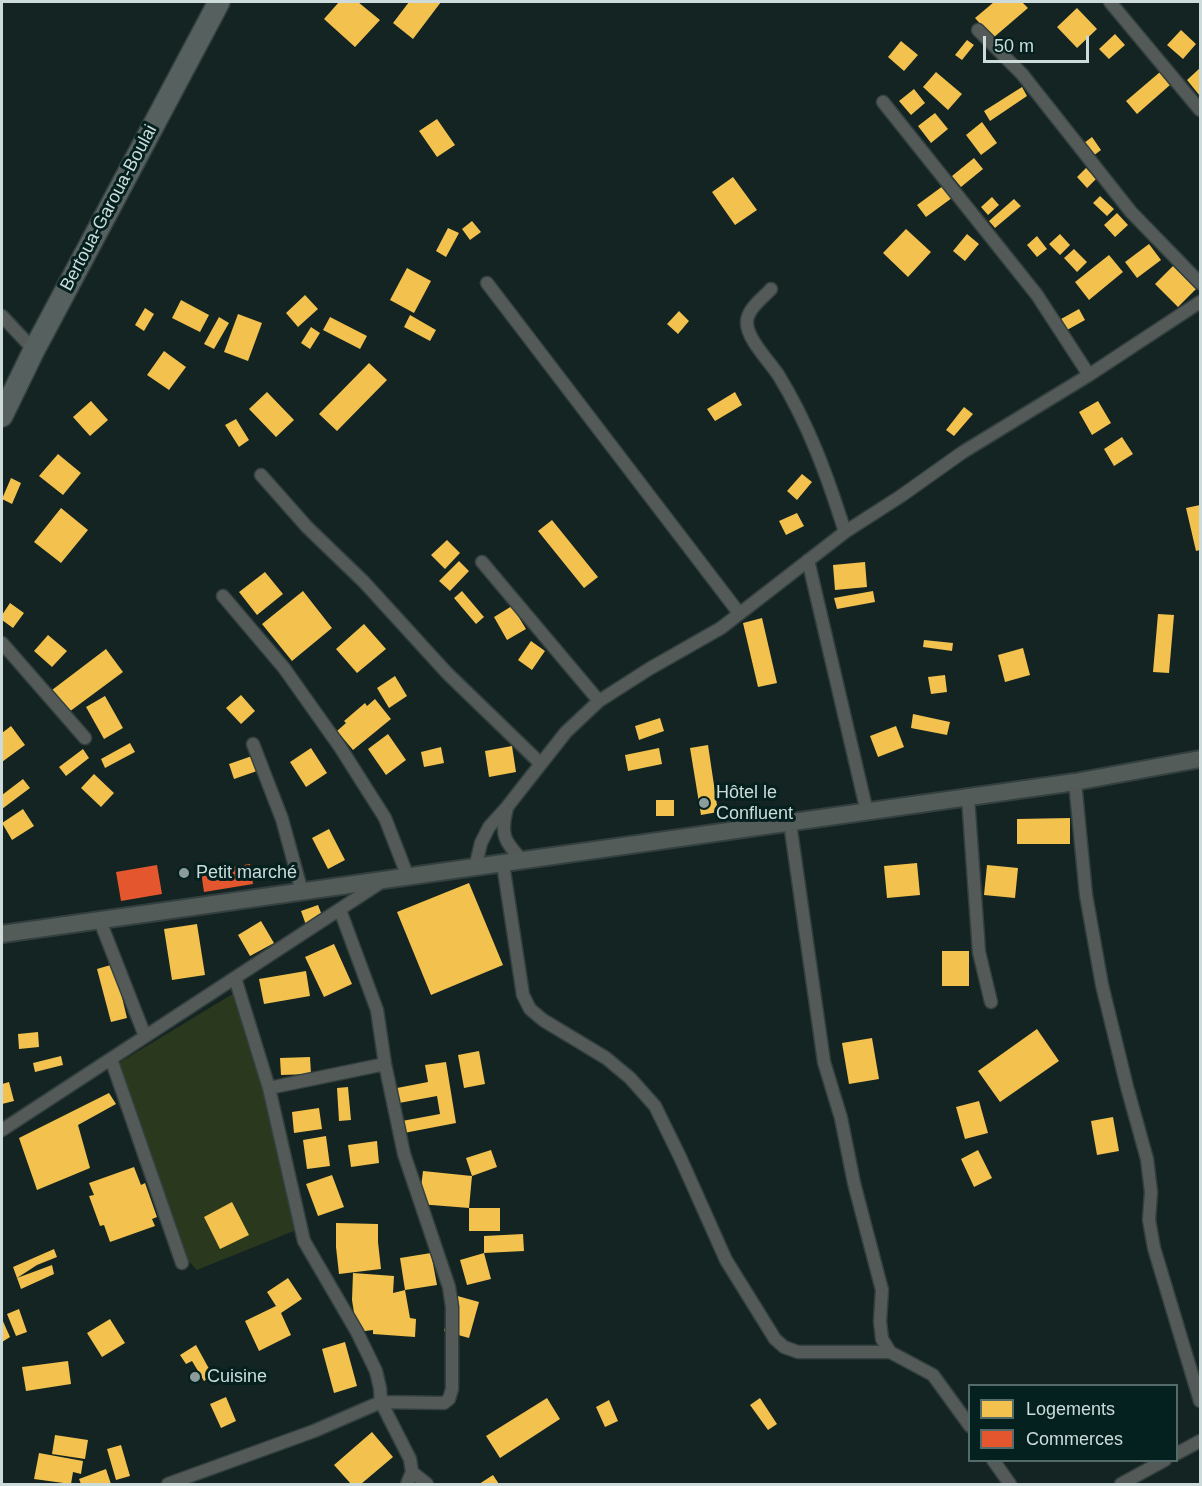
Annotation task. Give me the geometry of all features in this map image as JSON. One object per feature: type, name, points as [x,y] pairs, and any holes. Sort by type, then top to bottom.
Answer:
[{"type":"highway","name":"Bertoua-Garoua-Boulai","points":[[2,416],[34,350],[219,2]]},
{"type":"street","points":[[1110,2],[1200,110]]},
{"type":"street","points":[[978,30],[1022,74],[1131,212],[1200,283]]},
{"type":"street","points":[[883,102],[1037,295],[1089,375]]},
{"type":"street","points":[[486,283],[738,613]]},
{"type":"street","points":[[771,289],[748,314],[747,323],[750,335],[779,377],[806,426],[828,480],[845,532]]},
{"type":"street","points":[[475,868],[481,843],[489,827],[566,732],[599,701],[649,669],[700,641],[845,532],[902,496],[963,452],[1198,308]]},
{"type":"street","points":[[2,316],[34,350]]},
{"type":"street","points":[[261,476],[308,527],[364,582],[447,673],[540,763]]},
{"type":"street","points":[[808,560],[867,812]]},
{"type":"street","points":[[482,562],[599,701]]},
{"type":"street","points":[[223,596],[284,668],[340,747],[385,818],[408,878]]},
{"type":"street","points":[[2,643],[85,738]]},
{"type":"street","points":[[253,744],[282,819],[302,892]]},
{"type":"street","points":[[2,934],[1075,782],[1200,759]]},
{"type":"street","points":[[1075,782],[1086,895],[1102,985],[1126,1087],[1147,1159],[1151,1192],[1149,1220],[1152,1239],[1200,1401]]},
{"type":"street","points":[[968,797],[979,951],[992,1002]]},
{"type":"street","points":[[507,807],[502,827],[505,837],[512,849],[524,861]]},
{"type":"street","points":[[790,823],[824,1062],[841,1118],[856,1194],[882,1290],[882,1339],[890,1352]]},
{"type":"street","points":[[503,864],[523,995],[530,1009],[543,1020],[606,1058],[630,1078],[655,1106],[726,1260],[775,1339],[784,1347],[798,1352],[890,1352],[933,1375],[968,1425]]},
{"type":"street","points":[[2,1130],[384,881]]},
{"type":"street","points":[[168,1485],[314,1431],[381,1402],[444,1403],[449,1399],[453,1389],[452,1307],[449,1287],[404,1154],[385,1064],[377,1010],[340,910]]},
{"type":"street","points":[[100,921],[145,1036]]},
{"type":"street","points":[[235,978],[269,1088],[304,1241],[357,1332],[376,1371],[381,1402],[410,1459],[412,1472],[407,1485]]},
{"type":"street","points":[[111,1059],[182,1263]]},
{"type":"street","points":[[269,1088],[385,1064]]},
{"type":"street","points":[[1178,1453],[1200,1441]]},
{"type":"street","points":[[994,1462],[1010,1485]]},
{"type":"street","points":[[1121,1485],[1163,1462]]},
{"type":"street","points":[[412,1472],[427,1485]]},
{"type":"green space","points":[[236,992],[253,1037],[301,1228],[197,1270],[171,1242],[112,1067]]},
{"type":"building: Logements","points":[[339,2],[358,2],[380,20],[355,47],[324,19]]},
{"type":"building: Logements","points":[[409,2],[441,2],[413,39],[393,23]]},
{"type":"building: Logements","points":[[994,2],[1022,2],[1028,8],[993,38],[975,18]]},
{"type":"building: Logements","points":[[1077,8],[1097,29],[1077,48],[1057,27]]},
{"type":"building: Logements","points":[[1181,30],[1196,44],[1183,59],[1167,45]]},
{"type":"building: Logements","points":[[1115,34],[1125,45],[1109,59],[1099,49]]},
{"type":"building: Logements","points":[[967,40],[974,45],[962,60],[955,55]]},
{"type":"building: Logements","points":[[901,41],[918,55],[904,71],[888,57]]},
{"type":"building: Logements","points":[[1200,68],[1200,96],[1187,80]]},
{"type":"building: Logements","points":[[936,72],[962,94],[948,110],[923,87]]},
{"type":"building: Logements","points":[[1160,72],[1170,85],[1137,114],[1126,101]]},
{"type":"building: Logements","points":[[1022,87],[1027,96],[990,121],[984,111]]},
{"type":"building: Logements","points":[[914,89],[925,103],[911,115],[899,101]]},
{"type":"building: Logements","points":[[935,113],[948,129],[931,143],[918,126]]},
{"type":"building: Logements","points":[[437,119],[455,145],[437,157],[419,131]]},
{"type":"building: Logements","points":[[982,122],[997,143],[981,155],[966,135]]},
{"type":"building: Logements","points":[[1092,137],[1101,150],[1093,156],[1084,143]]},
{"type":"building: Logements","points":[[974,158],[983,169],[961,187],[952,176]]},
{"type":"building: Logements","points":[[1086,168],[1096,179],[1087,188],[1077,177]]},
{"type":"building: Logements","points":[[733,177],[757,210],[735,225],[712,192]]},
{"type":"building: Logements","points":[[947,183],[956,195],[926,217],[917,205]]},
{"type":"building: Logements","points":[[1100,196],[1114,209],[1107,216],[1093,203]]},
{"type":"building: Logements","points":[[992,197],[999,205],[988,215],[981,207]]},
{"type":"building: Logements","points":[[1014,199],[1021,206],[995,228],[989,221]]},
{"type":"building: Logements","points":[[1117,213],[1128,225],[1115,237],[1104,225]]},
{"type":"building: Logements","points":[[472,221],[481,232],[470,240],[462,229]]},
{"type":"building: Logements","points":[[448,228],[459,233],[446,257],[436,251]]},
{"type":"building: Logements","points":[[906,229],[931,252],[908,277],[883,253]]},
{"type":"building: Logements","points":[[967,234],[979,244],[965,261],[953,251]]},
{"type":"building: Logements","points":[[1060,234],[1070,245],[1060,255],[1049,244]]},
{"type":"building: Logements","points":[[1037,236],[1047,249],[1037,257],[1027,245]]},
{"type":"building: Logements","points":[[1149,244],[1161,260],[1137,278],[1125,262]]},
{"type":"building: Logements","points":[[1074,249],[1087,262],[1077,272],[1064,258]]},
{"type":"building: Logements","points":[[1109,255],[1123,272],[1089,300],[1075,282]]},
{"type":"building: Logements","points":[[1173,266],[1196,289],[1178,307],[1155,284]]},
{"type":"building: Logements","points":[[407,268],[431,281],[414,313],[390,300]]},
{"type":"building: Logements","points":[[305,295],[318,309],[298,327],[286,313]]},
{"type":"building: Logements","points":[[181,300],[209,315],[200,332],[172,318]]},
{"type":"building: Logements","points":[[145,308],[154,314],[144,331],[135,325]]},
{"type":"building: Logements","points":[[1079,309],[1085,320],[1067,330],[1061,319]]},
{"type":"building: Logements","points":[[679,311],[689,321],[678,334],[667,324]]},
{"type":"building: Logements","points":[[238,314],[262,323],[248,361],[224,352]]},
{"type":"building: Logements","points":[[410,315],[436,330],[430,341],[404,327]]},
{"type":"building: Logements","points":[[219,317],[229,323],[214,349],[204,344]]},
{"type":"building: Logements","points":[[330,317],[367,336],[360,349],[323,330]]},
{"type":"building: Logements","points":[[311,327],[320,333],[310,349],[301,343]]},
{"type":"building: Logements","points":[[164,351],[186,367],[169,390],[147,375]]},
{"type":"building: Logements","points":[[369,363],[387,380],[337,431],[319,414]]},
{"type":"building: Logements","points":[[267,392],[294,420],[276,437],[249,409]]},
{"type":"building: Logements","points":[[735,392],[742,405],[715,421],[707,409]]},
{"type":"building: Logements","points":[[91,401],[108,420],[90,436],[73,417]]},
{"type":"building: Logements","points":[[1098,401],[1111,423],[1092,435],[1079,412]]},
{"type":"building: Logements","points":[[964,407],[973,414],[954,436],[946,430]]},
{"type":"building: Logements","points":[[236,419],[249,440],[239,447],[225,425]]},
{"type":"building: Logements","points":[[1122,437],[1133,454],[1114,466],[1104,449]]},
{"type":"building: Logements","points":[[58,454],[81,473],[63,495],[39,476]]},
{"type":"building: Logements","points":[[802,474],[812,482],[797,500],[787,491]]},
{"type":"building: Logements","points":[[11,478],[21,483],[12,504],[2,499]]},
{"type":"building: Logements","points":[[1200,505],[1200,550],[1196,551],[1186,508]]},
{"type":"building: Logements","points":[[61,508],[88,530],[61,563],[34,542]]},
{"type":"building: Logements","points":[[797,513],[804,526],[786,535],[779,521]]},
{"type":"building: Logements","points":[[552,520],[598,577],[584,588],[538,531]]},
{"type":"building: Logements","points":[[447,540],[460,553],[445,569],[431,555]]},
{"type":"building: Logements","points":[[459,561],[469,571],[450,591],[439,581]]},
{"type":"building: Logements","points":[[865,562],[867,587],[835,590],[833,565]]},
{"type":"building: Logements","points":[[265,572],[283,594],[257,615],[239,592]]},
{"type":"building: Logements","points":[[303,591],[332,628],[292,661],[262,624]]},
{"type":"building: Logements","points":[[462,591],[484,617],[476,624],[454,598]]},
{"type":"building: Logements","points":[[873,591],[875,602],[837,609],[834,598]]},
{"type":"building: Logements","points":[[10,603],[24,613],[13,628],[2,620],[2,615]]},
{"type":"building: Logements","points":[[512,606],[526,629],[507,640],[494,617]]},
{"type":"building: Logements","points":[[1158,614],[1174,615],[1169,673],[1153,672]]},
{"type":"building: Logements","points":[[762,618],[777,683],[758,687],[743,623]]},
{"type":"building: Logements","points":[[364,624],[386,649],[357,673],[336,649]]},
{"type":"building: Logements","points":[[48,635],[67,651],[52,667],[34,651]]},
{"type":"building: Logements","points":[[924,640],[953,643],[952,651],[923,647]]},
{"type":"building: Logements","points":[[531,641],[545,651],[532,670],[518,660]]},
{"type":"building: Logements","points":[[1023,648],[1030,675],[1005,682],[998,655]]},
{"type":"building: Logements","points":[[106,649],[123,672],[69,712],[52,690]]},
{"type":"building: Logements","points":[[945,675],[947,692],[931,694],[928,677]]},
{"type":"building: Logements","points":[[395,676],[407,696],[389,708],[377,688]]},
{"type":"building: Logements","points":[[241,695],[255,711],[241,724],[226,708]]},
{"type":"building: Logements","points":[[105,696],[123,728],[104,739],[86,707]]},
{"type":"building: Logements","points":[[375,699],[391,719],[353,750],[337,731],[346,723],[344,721],[365,703],[367,706]]},
{"type":"building: Logements","points":[[913,714],[950,722],[947,735],[911,728]]},
{"type":"building: Logements","points":[[660,718],[664,731],[639,740],[635,726]]},
{"type":"building: Logements","points":[[11,726],[25,745],[2,762],[2,733]]},
{"type":"building: Logements","points":[[896,726],[904,747],[878,757],[870,736]]},
{"type":"building: Logements","points":[[388,734],[406,760],[386,775],[368,749]]},
{"type":"building: Logements","points":[[130,743],[135,752],[105,768],[101,759]]},
{"type":"building: Logements","points":[[708,745],[718,812],[701,815],[690,748]]},
{"type":"building: Logements","points":[[512,746],[516,772],[489,777],[485,751]]},
{"type":"building: Logements","points":[[441,747],[444,763],[424,767],[421,752]]},
{"type":"building: Logements","points":[[311,748],[327,773],[306,787],[290,762]]},
{"type":"building: Logements","points":[[659,748],[662,764],[628,771],[625,755]]},
{"type":"building: Logements","points":[[83,749],[89,758],[66,776],[59,767]]},
{"type":"building: Logements","points":[[252,756],[257,771],[234,779],[229,764]]},
{"type":"building: Logements","points":[[94,774],[114,793],[101,807],[81,788]]},
{"type":"building: Logements","points":[[23,779],[30,788],[2,809],[2,795]]},
{"type":"building: Logements","points":[[656,800],[674,800],[674,816],[656,816]]},
{"type":"building: Logements","points":[[23,809],[34,826],[12,840],[2,823]]},
{"type":"building: Logements","points":[[1070,818],[1070,844],[1017,844],[1017,819]]},
{"type":"building: Logements","points":[[329,829],[345,860],[328,869],[312,838]]},
{"type":"building: Logements","points":[[917,863],[920,895],[887,898],[884,866]]},
{"type":"building: Logements","points":[[987,865],[1018,868],[1015,898],[984,895]]},
{"type":"building: Logements","points":[[469,883],[503,965],[431,995],[397,912]]},
{"type":"building: Logements","points":[[318,905],[323,918],[306,925],[301,911]]},
{"type":"building: Logements","points":[[261,921],[274,943],[250,956],[238,935]]},
{"type":"building: Logements","points":[[197,924],[205,975],[172,980],[164,929]]},
{"type":"building: Logements","points":[[334,944],[352,984],[324,997],[305,957]]},
{"type":"building: Logements","points":[[942,951],[969,951],[969,986],[942,986]]},
{"type":"building: Logements","points":[[114,964],[127,1018],[111,1022],[97,969]]},
{"type":"building: Logements","points":[[306,971],[310,996],[264,1004],[259,979]]},
{"type":"building: Logements","points":[[1037,1029],[1059,1061],[1000,1102],[978,1071]]},
{"type":"building: Logements","points":[[38,1032],[39,1047],[19,1049],[18,1034]]},
{"type":"building: Logements","points":[[872,1038],[879,1079],[849,1084],[842,1043]]},
{"type":"building: Logements","points":[[479,1051],[485,1084],[464,1088],[458,1055]]},
{"type":"building: Logements","points":[[61,1056],[63,1065],[35,1072],[33,1063]]},
{"type":"building: Logements","points":[[310,1057],[311,1074],[281,1075],[280,1058]]},
{"type":"building: Logements","points":[[446,1062],[456,1123],[404,1133],[402,1121],[440,1114],[437,1096],[399,1103],[397,1088],[428,1082],[425,1065]]},
{"type":"building: Logements","points":[[9,1082],[14,1101],[2,1104],[2,1084]]},
{"type":"building: Logements","points":[[348,1087],[351,1120],[339,1121],[337,1088]]},
{"type":"building: Logements","points":[[109,1093],[116,1104],[78,1125],[90,1168],[37,1190],[19,1138]]},
{"type":"building: Logements","points":[[979,1101],[988,1133],[965,1139],[956,1107]]},
{"type":"building: Logements","points":[[319,1108],[322,1129],[294,1133],[292,1112]]},
{"type":"building: Logements","points":[[1113,1117],[1119,1151],[1097,1155],[1091,1121]]},
{"type":"building: Logements","points":[[326,1136],[330,1166],[307,1169],[303,1140]]},
{"type":"building: Logements","points":[[377,1141],[379,1163],[351,1167],[348,1145]]},
{"type":"building: Logements","points":[[491,1150],[497,1167],[472,1176],[466,1158]]},
{"type":"building: Logements","points":[[978,1150],[992,1178],[974,1187],[961,1159]]},
{"type":"building: Logements","points":[[134,1167],[141,1185],[145,1183],[157,1217],[152,1219],[155,1226],[110,1242],[104,1225],[100,1226],[89,1196],[94,1195],[89,1183]]},
{"type":"building: Logements","points":[[423,1171],[472,1176],[469,1208],[419,1204]]},
{"type":"building: Logements","points":[[332,1175],[344,1207],[318,1216],[306,1184]]},
{"type":"building: Logements","points":[[232,1202],[249,1235],[220,1249],[204,1217]]},
{"type":"building: Logements","points":[[469,1208],[500,1208],[500,1231],[469,1231]]},
{"type":"building: Logements","points":[[336,1223],[378,1224],[381,1269],[339,1274]]},
{"type":"building: Logements","points":[[523,1234],[524,1251],[484,1253],[484,1236]]},
{"type":"building: Logements","points":[[54,1249],[57,1257],[37,1265],[17,1278],[13,1267]]},
{"type":"building: Logements","points":[[431,1253],[437,1285],[405,1290],[400,1258]]},
{"type":"building: Logements","points":[[484,1253],[491,1279],[467,1285],[460,1260]]},
{"type":"building: Logements","points":[[52,1265],[54,1274],[21,1289],[17,1278]]},
{"type":"building: Logements","points":[[353,1273],[394,1276],[393,1293],[405,1290],[410,1318],[416,1319],[415,1337],[373,1334],[373,1330],[357,1332],[352,1300]]},
{"type":"building: Logements","points":[[288,1278],[302,1299],[281,1313],[291,1335],[259,1351],[245,1321],[276,1306],[267,1292]]},
{"type":"building: Logements","points":[[454,1295],[479,1302],[469,1338],[444,1331]]},
{"type":"building: Logements","points":[[19,1309],[27,1332],[16,1336],[7,1314]]},
{"type":"building: Logements","points":[[2,1319],[10,1337],[2,1342]]},
{"type":"building: Logements","points":[[110,1319],[125,1343],[102,1357],[87,1333]]},
{"type":"building: Logements","points":[[345,1342],[357,1386],[334,1393],[322,1349]]},
{"type":"building: Logements","points":[[196,1345],[213,1376],[204,1381],[192,1361],[186,1364],[180,1355]]},
{"type":"building: Logements","points":[[68,1361],[71,1384],[26,1391],[22,1367]]},
{"type":"building: Logements","points":[[226,1397],[236,1421],[221,1428],[210,1404]]},
{"type":"building: Logements","points":[[547,1398],[560,1419],[500,1458],[486,1436]]},
{"type":"building: Logements","points":[[760,1398],[777,1424],[768,1430],[750,1405]]},
{"type":"building: Logements","points":[[609,1400],[618,1421],[605,1427],[596,1407]]},
{"type":"building: Logements","points":[[372,1432],[393,1457],[361,1484],[351,1484],[334,1465]]},
{"type":"building: Logements","points":[[55,1435],[88,1440],[85,1459],[52,1454]]},
{"type":"building: Logements","points":[[121,1445],[130,1476],[116,1480],[107,1449]]},
{"type":"building: Logements","points":[[39,1453],[83,1461],[81,1474],[73,1472],[71,1484],[34,1479]]},
{"type":"building: Logements","points":[[106,1469],[111,1484],[81,1484],[79,1479]]},
{"type":"building: Logements","points":[[493,1475],[499,1484],[479,1484]]},
{"type":"building: Commerces","points":[[250,864],[253,884],[204,892],[201,872]]},
{"type":"building: Commerces","points":[[157,865],[162,894],[121,901],[116,872]]},
{"type":"place","name":"Hôtel le Confluent","points":[[704,803]]},
{"type":"place","name":"Petit marché","points":[[184,873]]},
{"type":"place","name":"Cuisine","points":[[195,1377]]}]
